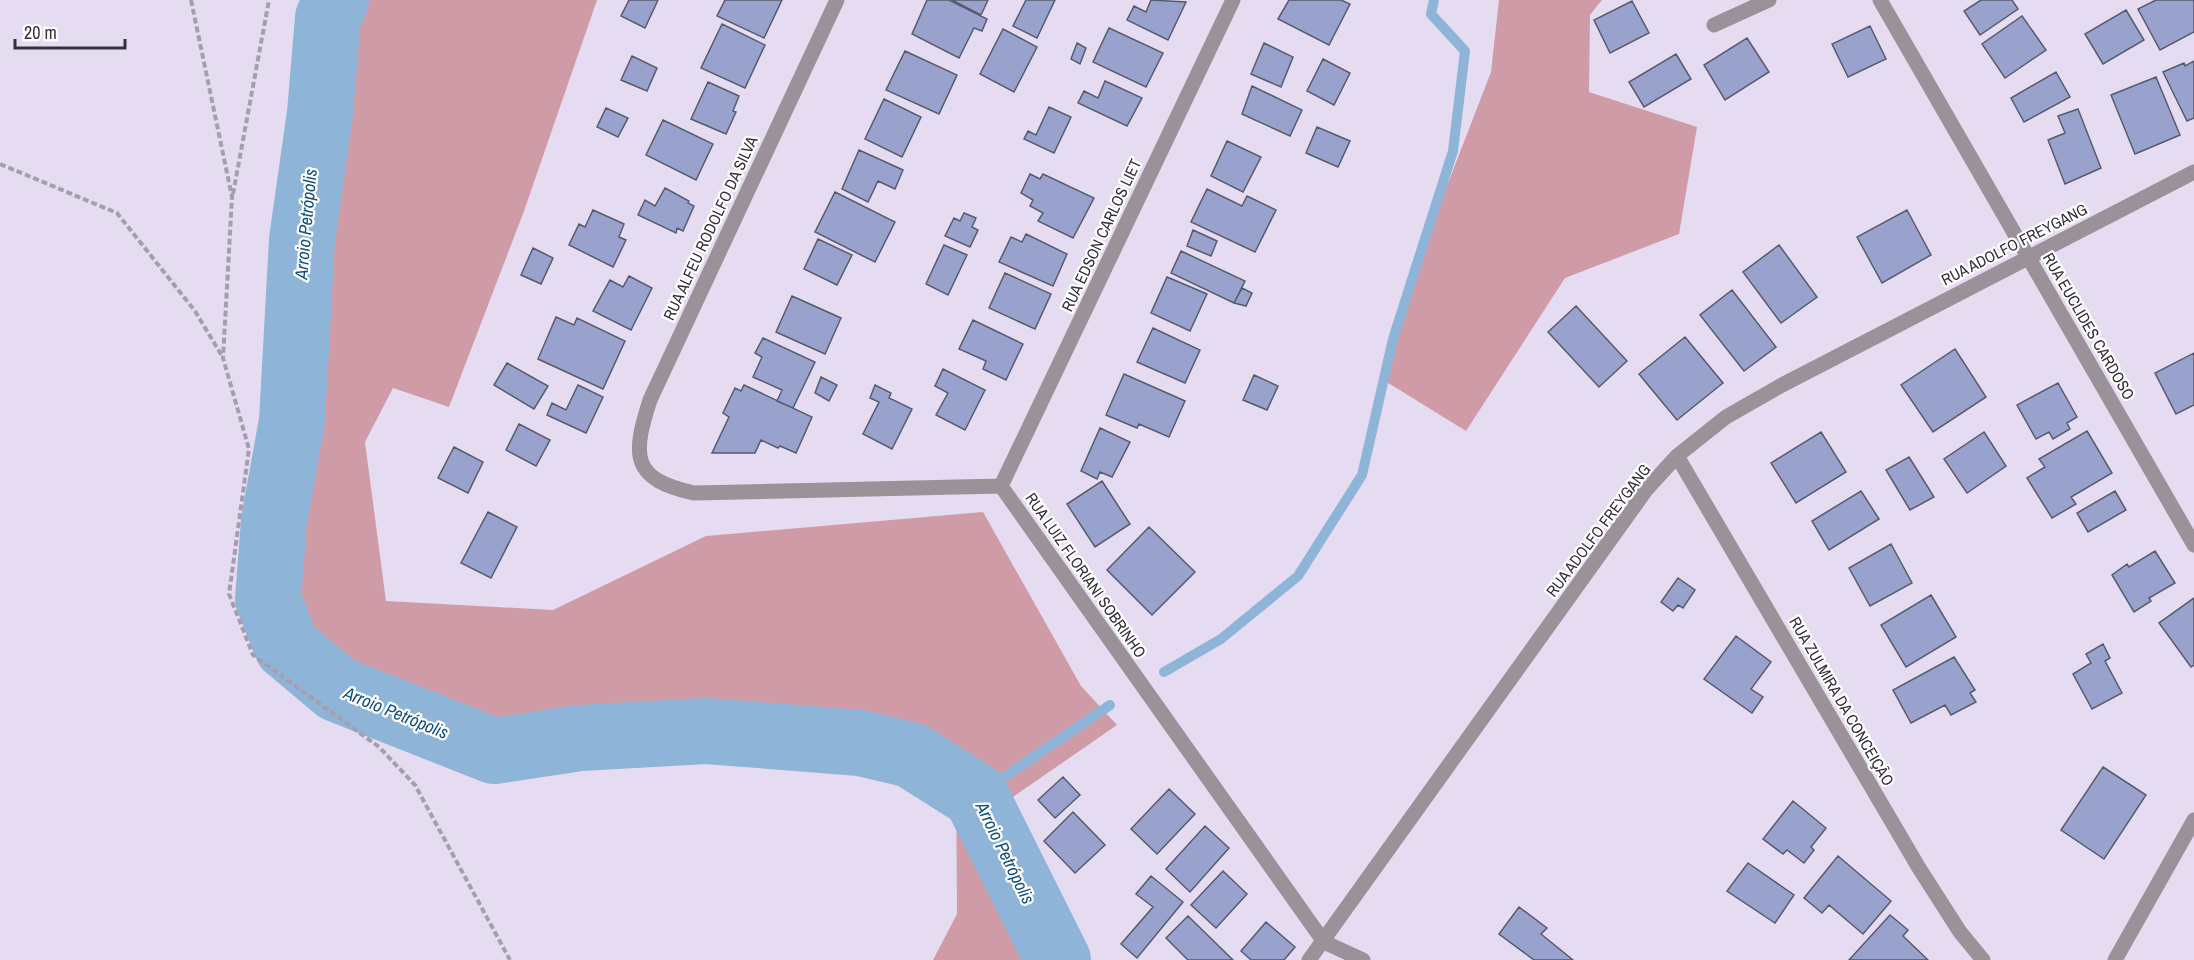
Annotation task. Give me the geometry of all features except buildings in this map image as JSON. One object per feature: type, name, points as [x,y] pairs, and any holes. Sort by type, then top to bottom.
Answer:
[{"type":"street","name":"RUA ALFEU RODOLFO DA SILVA","points":[[648,475],[639,453],[641,428],[650,400],[837,0]]},
{"type":"street","name":"RUA EDSON CARLOS LIET","points":[[1001,486],[1233,0]]},
{"type":"street","points":[[1714,25],[1768,0]]},
{"type":"street","name":"RUA EUCLIDES CARDOSO","points":[[1880,0],[2194,545]]},
{"type":"street","name":"RUA ADOLFO FREYGANG","points":[[1309,960],[1646,490],[1677,456],[1726,417],[1782,385],[2194,171]]},
{"type":"street","name":"RUA ZULMIRA DA CONCEIÇÃO","points":[[1677,456],[1919,868],[1960,932],[1983,960]]},
{"type":"street","name":"RUA LUIZ FLORIANI SOBRINHO","points":[[648,475],[669,488],[694,493],[1001,486],[1324,942],[1363,960]]},
{"type":"street","points":[[2115,960],[2194,820]]},
{"type":"path","points":[[191,0],[232,198]]},
{"type":"path","points":[[223,358],[232,198],[269,0]]},
{"type":"path","points":[[0,164],[117,213],[195,311],[223,358],[249,449],[229,594],[253,655],[379,747],[416,785],[510,960]]},
{"type":"shaded area","points":[[356,0],[597,0],[524,211],[449,407],[393,388],[365,442],[386,601],[553,610],[706,536],[983,512],[1081,686],[1117,725],[997,808],[1021,859],[1087,960],[933,960],[957,914],[956,764],[900,734],[645,740],[550,756],[322,668],[288,545],[320,312],[325,166]]},
{"type":"shaded area","points":[[1499,0],[1602,0],[1590,15],[1589,92],[1697,127],[1679,234],[1565,278],[1466,431],[1385,381],[1392,328],[1491,72]]},
{"type":"waterway","name":"Arroio Petrópolis","points":[[336,0],[328,18],[320,113],[302,240],[292,421],[274,521],[268,599],[287,647],[337,689],[494,751],[580,738],[706,731],[860,743],[911,755],[976,796],[1058,960]]},
{"type":"waterway","points":[[1164,672],[1221,639],[1298,576],[1362,475],[1393,339],[1453,151],[1465,51],[1431,14],[1434,0]]},
{"type":"waterway","points":[[976,796],[1110,705]]}]
